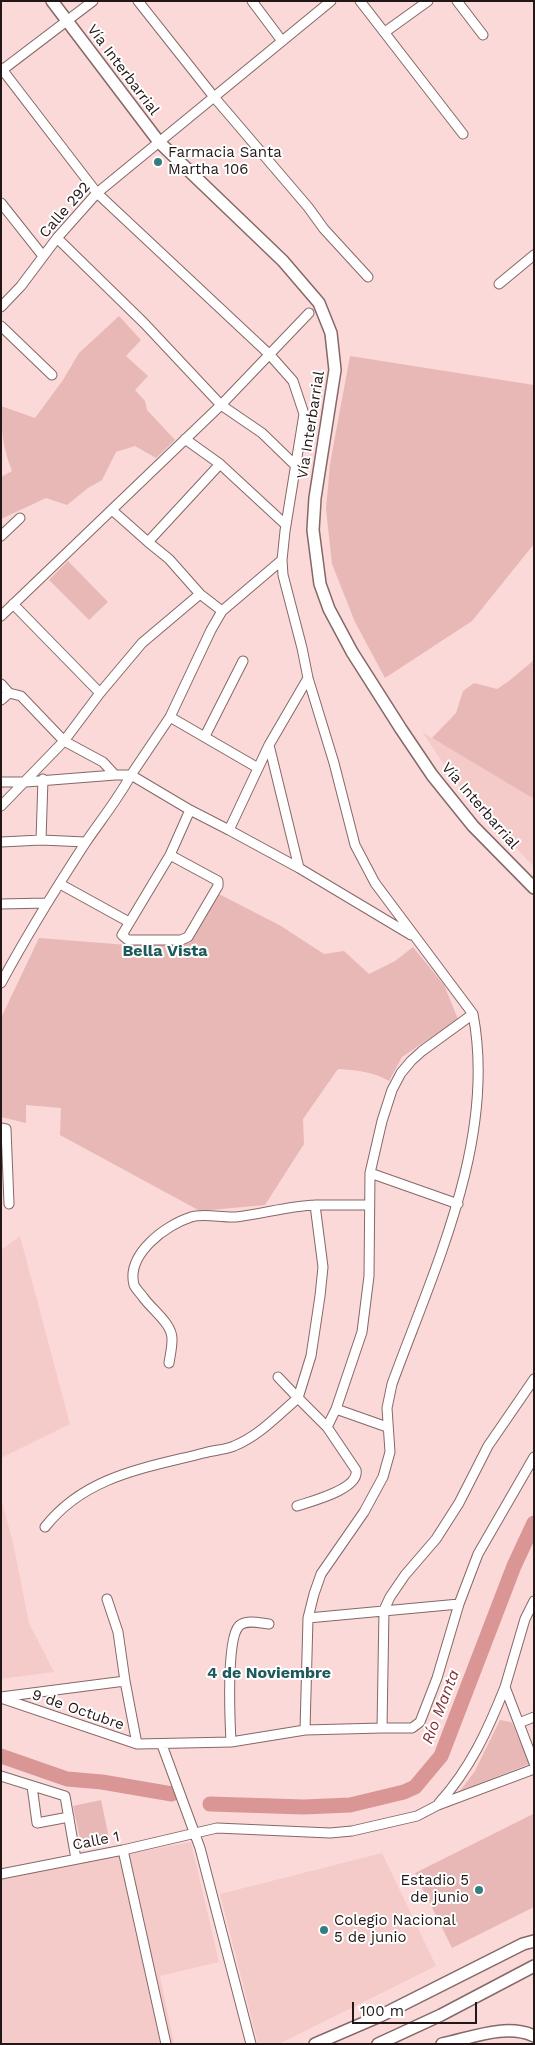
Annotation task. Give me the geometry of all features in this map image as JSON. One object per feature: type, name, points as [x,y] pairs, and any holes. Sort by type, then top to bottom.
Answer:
[{"type":"main road","name":"Vía Interbarrial","points":[[52,1],[159,142],[283,261],[319,303],[331,333],[335,370],[315,498],[312,530],[320,584],[329,609],[352,652],[427,767],[474,826],[534,888]]},
{"type":"main road","points":[[315,2044],[380,2016],[530,1940]]},
{"type":"main road","points":[[378,2044],[441,2015],[534,1966]]},
{"type":"main road","points":[[442,2044],[503,2031],[520,2031],[534,2036]]},
{"type":"street","points":[[93,1],[2,70],[97,193],[270,355],[293,380],[304,414],[282,560],[283,574],[308,678],[334,763],[355,845],[375,883],[473,1014],[478,1039],[477,1092],[472,1139],[458,1204],[392,1384],[387,1408],[390,1452],[382,1477],[364,1512],[321,1574],[314,1594],[308,1618],[305,1730]]},
{"type":"street","points":[[138,1],[214,97],[308,207],[324,229],[368,277]]},
{"type":"street","points":[[252,1],[282,41]]},
{"type":"street","name":"Calle 292","points":[[1,307],[20,286],[56,238],[97,193],[331,1]]},
{"type":"street","points":[[360,1],[463,134]]},
{"type":"street","points":[[385,32],[428,1]]},
{"type":"street","points":[[458,1],[483,34]]},
{"type":"street","points":[[1,203],[43,256]]},
{"type":"street","points":[[56,238],[144,324],[221,405],[262,433],[296,466]]},
{"type":"street","points":[[499,284],[534,255]]},
{"type":"street","points":[[1,616],[221,405],[309,313]]},
{"type":"street","points":[[1,326],[52,376]]},
{"type":"street","points":[[186,439],[220,464],[286,526]]},
{"type":"street","points":[[148,542],[220,464]]},
{"type":"street","points":[[112,510],[169,559],[200,594],[222,611]]},
{"type":"street","points":[[1,536],[20,518]]},
{"type":"street","points":[[1,983],[47,903],[170,717],[211,630],[222,611],[282,560]]},
{"type":"street","points":[[1,806],[64,741],[100,693],[142,643],[200,594]]},
{"type":"street","points":[[13,604],[100,693]]},
{"type":"street","points":[[205,736],[243,661]]},
{"type":"street","points":[[229,830],[269,745],[308,678]]},
{"type":"street","points":[[1,684],[9,693],[21,696],[64,741],[103,762],[115,774]]},
{"type":"street","points":[[1,700],[9,693]]},
{"type":"street","points":[[170,717],[258,768]]},
{"type":"street","points":[[269,745],[299,868]]},
{"type":"street","points":[[1,782],[26,782],[115,774],[130,775],[190,810],[299,868],[414,937]]},
{"type":"street","points":[[41,840],[43,779]]},
{"type":"street","points":[[170,855],[218,883],[190,934],[181,940],[128,940],[122,935],[170,855],[190,810]]},
{"type":"street","points":[[1,842],[41,840],[86,842]]},
{"type":"street","points":[[60,884],[129,922]]},
{"type":"street","points":[[1,904],[47,903]]},
{"type":"street","points":[[326,1427],[336,1409],[362,1332],[369,1276],[368,1205],[370,1173],[382,1121],[392,1090],[401,1073],[422,1050],[473,1014]]},
{"type":"street","points":[[1,1128],[6,1129],[9,1204]]},
{"type":"street","points":[[370,1173],[458,1204]]},
{"type":"street","points":[[44,1527],[65,1505],[108,1479],[233,1447],[241,1443],[256,1435],[298,1398],[311,1356],[321,1286],[322,1267],[315,1205]]},
{"type":"street","points":[[169,1363],[172,1339],[170,1328],[149,1306],[134,1286],[133,1269],[152,1239],[170,1227],[192,1217],[236,1216],[296,1206],[368,1205]]},
{"type":"street","points":[[278,1377],[326,1427],[356,1470],[357,1475],[355,1480],[332,1494],[297,1506]]},
{"type":"street","points":[[382,1728],[384,1610],[390,1596],[405,1575],[436,1539],[460,1503],[488,1446],[534,1379]]},
{"type":"street","points":[[336,1409],[387,1427]]},
{"type":"street","points":[[137,1744],[162,1745],[231,1742],[305,1730],[412,1728],[420,1722],[437,1678],[459,1604],[478,1554],[534,1457]]},
{"type":"street","points":[[107,1600],[118,1632],[125,1681]]},
{"type":"street","points":[[438,1805],[458,1782],[487,1731],[505,1687],[525,1619],[534,1601]]},
{"type":"street","points":[[308,1618],[459,1604]]},
{"type":"street","points":[[231,1742],[229,1680],[236,1631],[243,1623],[269,1624]]},
{"type":"street","name":"9 de Octubre","points":[[125,1681],[137,1744],[1,1697],[125,1681]]},
{"type":"street","points":[[505,1687],[534,1763]]},
{"type":"street","points":[[519,1723],[534,1717]]},
{"type":"street","points":[[162,1745],[195,1833],[251,2044]]},
{"type":"street","name":"Calle 1","points":[[1,1874],[123,1850],[217,1828],[235,1827],[341,1832],[417,1816],[438,1805],[534,1769]]},
{"type":"street","points":[[1,1776],[65,1796],[76,1859]]},
{"type":"street","points":[[32,1786],[37,1822],[70,1817]]},
{"type":"street","points":[[123,1850],[166,2044]]},
{"type":"shaded area","points":[[119,316],[141,340],[126,356],[148,376],[135,390],[145,401],[147,410],[175,440],[156,458],[135,446],[116,452],[102,480],[88,488],[67,505],[46,498],[1,519],[1,477],[12,471],[3,439],[1,406],[35,418],[63,380],[79,353]]},
{"type":"shaded area","points":[[350,356],[534,385],[534,544],[472,621],[385,678],[355,622],[332,564],[326,509],[330,464]]},
{"type":"shaded area","points":[[68,561],[108,602],[89,620],[49,580]]},
{"type":"shaded area","points":[[534,660],[534,799],[432,738],[456,713],[463,691],[474,683],[497,689]]},
{"type":"shaded area","points":[[422,732],[534,799],[534,867],[460,788]]},
{"type":"shaded area","points":[[219,894],[281,926],[324,954],[344,951],[369,974],[395,961],[413,947],[444,985],[458,1019],[402,1057],[389,1081],[371,1074],[338,1069],[303,1119],[304,1144],[265,1205],[200,1211],[60,1135],[61,1108],[26,1105],[26,1123],[1,1117],[1,1018],[39,938],[127,945],[190,943]]},
{"type":"shaded area","points":[[20,1236],[70,1424],[1,1458],[1,1250]]},
{"type":"shaded area","points":[[1,1499],[13,1542],[29,1623],[54,1672],[1,1679]]},
{"type":"shaded area","points":[[500,1720],[511,1722],[513,1725],[529,1764],[460,1791],[475,1771]]},
{"type":"shaded area","points":[[101,1800],[110,1843],[82,1848],[73,1806]]},
{"type":"shaded area","name":"Estadio 5 de junio","points":[[533,1814],[534,1907],[452,1948],[415,1873]]},
{"type":"shaded area","points":[[191,1842],[219,1962],[160,1976],[174,2044],[1,2044],[1,1878]]},
{"type":"shaded area","name":"Colegio Nacional 5 de junio","points":[[382,1853],[436,1966],[279,2044],[258,2044],[220,1894]]},
{"type":"waterway","name":"Río Manta","points":[[210,1804],[304,1807],[350,1805],[404,1792],[415,1787],[441,1756],[514,1566],[534,1523]]},
{"type":"waterway","name":"Río Manta","points":[[1,1756],[67,1779],[102,1782],[172,1794]]},
{"type":"place","name":"Farmacia Santa Martha 106","points":[[158,162]]},
{"type":"place","name":"Estadio 5 de junio","points":[[479,1890]]},
{"type":"place","name":"Colegio Nacional 5 de junio","points":[[324,1930]]},
{"type":"district","name":"Bella Vista","points":[[165,951]]},
{"type":"district","name":"4 de Noviembre","points":[[269,1673]]}]
